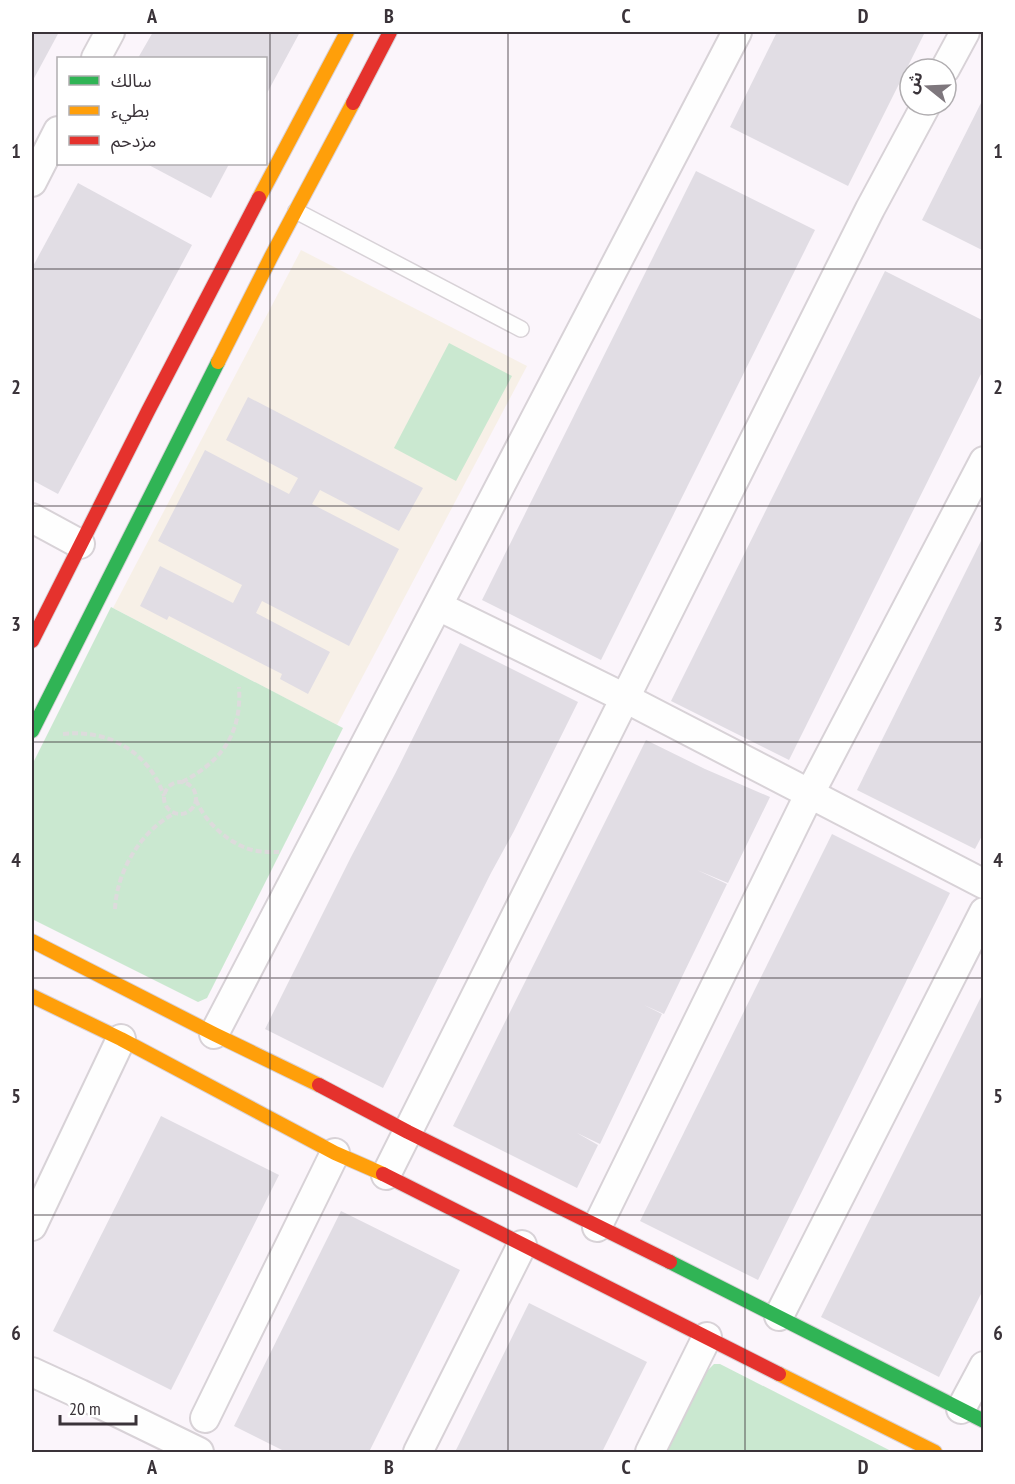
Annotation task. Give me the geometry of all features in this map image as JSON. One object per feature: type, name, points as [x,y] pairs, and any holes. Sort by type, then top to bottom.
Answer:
[{"type":"street","points":[[97,57],[110,32]]},
{"type":"street","points":[[32,640],[80,544],[241,242],[347,32]]},
{"type":"street","points":[[32,731],[267,255],[296,211],[390,32]]},
{"type":"street","points":[[214,1034],[737,32]]},
{"type":"street","points":[[951,57],[965,32]]},
{"type":"street","points":[[386,1175],[870,209],[920,117]]},
{"type":"street","points":[[32,182],[57,133]]},
{"type":"street","points":[[597,1227],[810,793],[984,461]]},
{"type":"street","points":[[32,518],[80,544]]},
{"type":"street","points":[[438,606],[625,698],[984,884]]},
{"type":"street","points":[[779,1316],[984,912]]},
{"type":"street","points":[[32,941],[972,1415],[984,1366]]},
{"type":"street","points":[[32,996],[121,1039],[335,1152],[386,1175],[935,1452]]},
{"type":"street","points":[[32,1226],[121,1039]]},
{"type":"street","points":[[205,1418],[335,1152]]},
{"type":"street","points":[[418,1452],[522,1245]]},
{"type":"street","points":[[650,1452],[707,1337]]},
{"type":"street","points":[[32,1372],[199,1452]]},
{"type":"lane","points":[[296,211],[521,329]]},
{"type":"path","points":[[164,796],[168,786],[192,777],[212,762],[224,749],[239,715],[239,687]]},
{"type":"path","points":[[55,735],[84,733],[112,740],[128,747],[152,771],[160,784],[166,806],[175,813]]},
{"type":"path","points":[[182,782],[191,786],[199,808],[210,822],[232,841],[246,848],[281,852]]},
{"type":"path","points":[[115,909],[120,884],[133,854],[151,830],[165,818],[191,809],[195,800]]},
{"type":"shaded area","points":[[301,250],[527,366],[337,725],[113,608]]},
{"type":"green space","points":[[449,343],[512,376],[456,481],[394,448]]},
{"type":"green space","points":[[111,607],[343,728],[207,998],[198,1002],[32,919],[32,765]]},
{"type":"green space","points":[[714,1364],[720,1364],[893,1452],[666,1452],[705,1373]]},
{"type":"building","points":[[32,32],[59,32],[32,82]]},
{"type":"building","points":[[153,32],[300,32],[267,93],[267,57],[139,57]]},
{"type":"building","points":[[777,32],[925,32],[912,57],[898,57],[898,86],[848,186],[730,127]]},
{"type":"building","points":[[984,97],[984,251],[922,220]]},
{"type":"building","points":[[149,165],[228,165],[211,198]]},
{"type":"building","points":[[696,171],[815,230],[601,660],[482,600]]},
{"type":"building","points":[[78,183],[192,245],[58,494],[32,480],[32,268]]},
{"type":"building","points":[[885,271],[984,321],[984,368],[789,760],[671,701]]},
{"type":"building","points":[[248,397],[423,488],[399,531],[320,490],[312,504],[399,549],[349,646],[262,601],[256,613],[330,652],[308,694],[280,679],[282,674],[169,616],[167,620],[140,606],[160,566],[233,603],[242,585],[158,541],[205,450],[289,494],[298,478],[226,440]]},
{"type":"building","points":[[984,535],[984,832],[975,849],[857,790]]},
{"type":"building","points":[[460,643],[578,702],[383,1088],[265,1029]]},
{"type":"building","points":[[646,740],[770,797],[728,883],[697,870],[727,884],[664,1014],[644,1005],[662,1014],[600,1144],[577,1133],[598,1145],[577,1188],[453,1126]]},
{"type":"building","points":[[832,834],[950,893],[758,1280],[640,1221]]},
{"type":"building","points":[[984,991],[984,1288],[939,1377],[821,1317]]},
{"type":"building","points":[[161,1116],[279,1175],[171,1390],[53,1331]]},
{"type":"building","points":[[341,1211],[460,1270],[369,1452],[286,1452],[234,1426]]},
{"type":"building","points":[[529,1303],[647,1362],[602,1452],[455,1452]]},
{"type":"traffic: fast","points":[[32,731],[218,362]]},
{"type":"traffic: fast","points":[[670,1262],[984,1421]]},
{"type":"traffic: slow","points":[[259,198],[347,32]]},
{"type":"traffic: slow","points":[[218,362],[353,103]]},
{"type":"traffic: slow","points":[[32,941],[319,1085]]},
{"type":"traffic: slow","points":[[32,996],[121,1039],[335,1153],[383,1174]]},
{"type":"traffic: slow","points":[[779,1374],[935,1452]]},
{"type":"traffic: jam","points":[[353,103],[390,32]]},
{"type":"traffic: jam","points":[[32,641],[259,198]]},
{"type":"traffic: jam","points":[[319,1085],[408,1132],[670,1262]]},
{"type":"traffic: jam","points":[[383,1174],[779,1374]]}]
